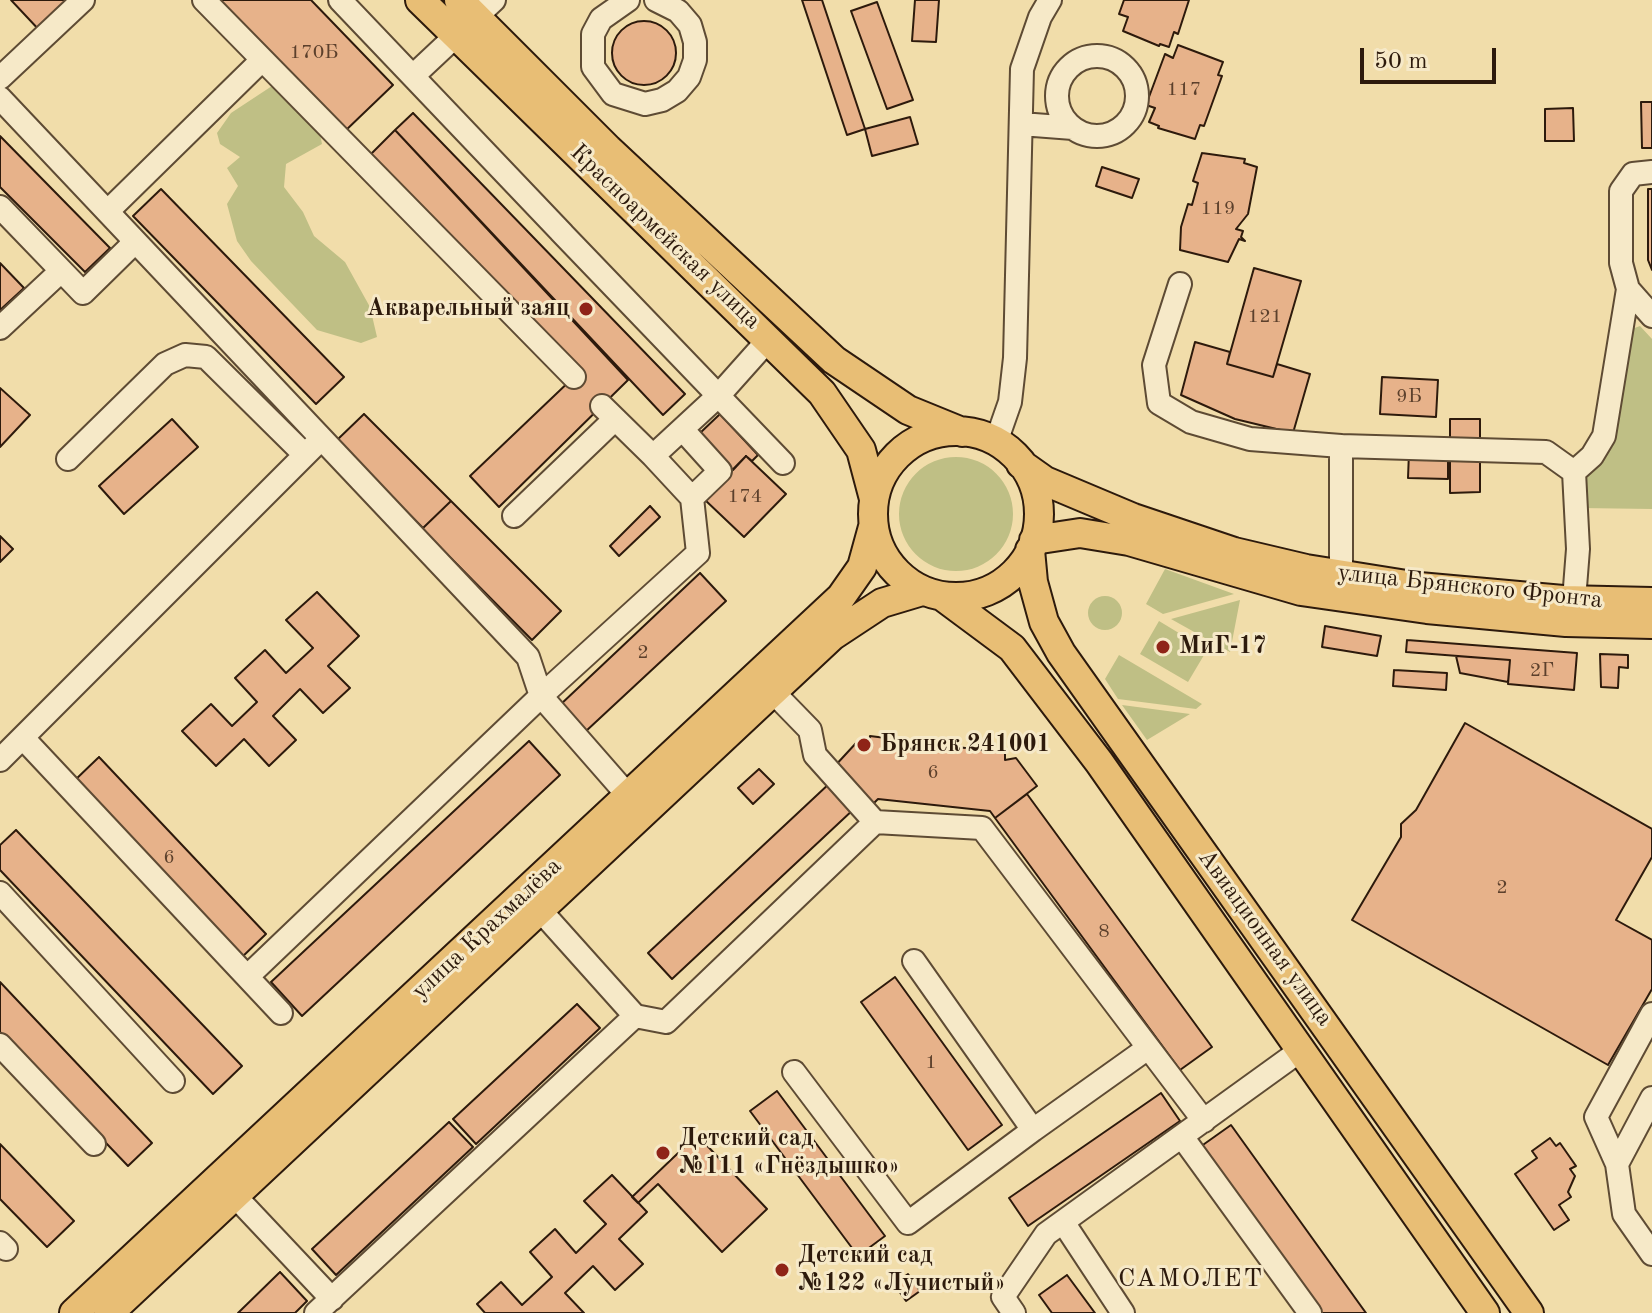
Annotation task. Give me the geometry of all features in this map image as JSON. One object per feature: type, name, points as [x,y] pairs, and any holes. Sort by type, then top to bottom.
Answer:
[{"type":"main road","name":"Красноармейская улица","points":[[420,0],[471,13],[608,149],[834,360],[873,390],[908,410],[962,432]]},
{"type":"main road","name":"Красноармейская улица","points":[[471,13],[843,420],[861,450],[874,499]]},
{"type":"main road","points":[[962,432],[996,442],[1021,464],[1037,500],[1032,545],[1015,572],[994,588],[969,596],[932,594],[899,575],[882,553],[873,527],[874,499],[882,476],[896,456],[915,442],[938,433],[962,432]]},
{"type":"main road","name":"улица Брянского Фронта","points":[[1021,464],[1045,481],[1133,518],[1341,586],[1514,618],[1652,624]]},
{"type":"main road","name":"улица Крахмалёва","points":[[109,1313],[540,910],[636,805],[841,597],[862,567],[873,527]]},
{"type":"main road","name":"улица Брянского Фронта","points":[[1032,545],[1080,533],[1129,541],[1301,591],[1341,586],[1419,587],[1574,600],[1652,602]]},
{"type":"main road","name":"Авиационная улица","points":[[1032,545],[1033,582],[1044,622],[1061,653],[1529,1313]]},
{"type":"main road","name":"Авиационная улица","points":[[932,594],[1012,648],[1099,762],[1485,1313]]},
{"type":"main road","name":"улица Крахмалёва","points":[[74,1313],[636,805],[773,692],[832,636],[882,603],[932,594]]},
{"type":"street","points":[[0,78],[83,0]]},
{"type":"street","points":[[204,0],[574,377]]},
{"type":"street","points":[[340,0],[783,463]]},
{"type":"street","points":[[628,0],[601,19],[593,34],[593,67],[613,94],[645,104],[662,100],[677,91],[689,77],[695,60],[695,42],[690,25],[678,11],[656,0]]},
{"type":"street","points":[[996,442],[1008,412],[1015,358],[1022,69],[1049,1]]},
{"type":"street","points":[[413,76],[471,13]]},
{"type":"street","points":[[108,211],[262,60]]},
{"type":"street","points":[[0,98],[108,211],[312,448]]},
{"type":"street","points":[[1021,124],[1073,128]]},
{"type":"street","points":[[1574,472],[1592,456],[1604,436],[1628,289],[1621,263],[1621,191],[1633,174],[1652,172]]},
{"type":"street","points":[[0,207],[83,293],[135,242]]},
{"type":"street","points":[[0,328],[61,271]]},
{"type":"street","points":[[1180,284],[1154,365],[1159,403],[1191,422],[1250,439],[1341,446],[1546,452],[1574,472]]},
{"type":"street","points":[[1628,289],[1652,316]]},
{"type":"street","points":[[653,456],[719,395],[769,339]]},
{"type":"street","points":[[68,459],[165,364],[185,355],[206,357],[312,448],[528,657],[541,696],[636,805]]},
{"type":"street","points":[[248,976],[541,696],[698,553],[692,498],[608,413],[514,516]]},
{"type":"street","points":[[683,430],[720,471],[692,498]]},
{"type":"street","points":[[1341,446],[1341,586]]},
{"type":"street","points":[[0,760],[312,448]]},
{"type":"street","points":[[1574,472],[1578,549],[1574,600]]},
{"type":"street","points":[[773,692],[810,730],[815,755],[875,822],[982,828],[1204,1121]]},
{"type":"street","points":[[23,738],[281,1013]]},
{"type":"street","points":[[540,910],[635,1016],[666,1022],[875,822]]},
{"type":"street","points":[[0,893],[173,1081]]},
{"type":"street","points":[[914,961],[1033,1130]]},
{"type":"street","points":[[1652,1014],[1596,1117],[1617,1164],[1624,1214],[1652,1254]]},
{"type":"street","points":[[234,1195],[324,1306],[635,1016]]},
{"type":"street","points":[[0,1045],[94,1144]]},
{"type":"street","points":[[794,1072],[908,1223],[1148,1048]]},
{"type":"street","points":[[1014,1313],[1003,1297],[1046,1234],[1301,1050]]},
{"type":"street","points":[[1617,1164],[1652,1098]]},
{"type":"street","points":[[1183,1138],[1310,1313]]},
{"type":"street","points":[[1063,1222],[1123,1313]]},
{"type":"green space","points":[[272,86],[286,92],[319,129],[322,144],[286,164],[284,187],[303,212],[314,236],[345,262],[370,307],[377,337],[361,343],[317,330],[251,261],[237,241],[227,204],[238,186],[227,168],[240,157],[220,144],[217,133],[231,113]]},
{"type":"green space","points":[[1640,326],[1652,339],[1652,509],[1580,508],[1581,481],[1621,333]]},
{"type":"green space","points":[[956,457],[988,466],[1004,482],[1013,514],[1004,546],[988,562],[956,571],[924,562],[908,546],[899,514],[908,482],[924,466]]},
{"type":"green space","points":[[1165,569],[1234,594],[1163,614],[1146,604]]},
{"type":"green space","points":[[1105,596],[1117,601],[1122,613],[1117,625],[1105,630],[1093,625],[1088,613],[1093,601]]},
{"type":"green space","points":[[1240,600],[1230,652],[1171,619]]},
{"type":"green space","points":[[1159,621],[1207,650],[1188,682],[1140,654]]},
{"type":"green space","points":[[1119,655],[1202,704],[1196,709],[1118,699],[1105,679]]},
{"type":"green space","points":[[1122,705],[1190,714],[1147,740]]},
{"type":"building","points":[[11,0],[75,0],[41,32]]},
{"type":"building","points":[[214,0],[311,0],[393,85],[343,133]]},
{"type":"building","points":[[802,0],[822,0],[865,129],[847,135]]},
{"type":"building","points":[[915,0],[939,0],[936,42],[912,41]]},
{"type":"building","points":[[1124,0],[1189,0],[1178,34],[1174,32],[1169,47],[1123,31],[1128,17],[1119,14]]},
{"type":"building","points":[[877,2],[913,100],[887,109],[851,11]]},
{"type":"building","points":[[644,21],[662,27],[670,35],[676,53],[670,71],[662,79],[644,85],[626,79],[618,71],[612,53],[618,35],[626,27]]},
{"type":"building","points":[[1178,45],[1223,62],[1218,75],[1222,76],[1204,126],[1200,125],[1195,139],[1158,128],[1149,122],[1155,108],[1146,105],[1165,54],[1173,58]]},
{"type":"building","points":[[1641,102],[1652,102],[1652,148],[1642,148]]},
{"type":"building","points":[[1573,108],[1574,141],[1545,141],[1545,109]]},
{"type":"building","points":[[413,113],[685,394],[663,415],[395,130]]},
{"type":"building","points":[[910,117],[918,144],[872,156],[865,129]]},
{"type":"building","points":[[395,130],[628,380],[499,507],[470,476],[576,375],[367,158]]},
{"type":"building","points":[[0,136],[110,248],[85,272],[0,187]]},
{"type":"building","points":[[1202,153],[1245,159],[1244,163],[1257,167],[1248,214],[1236,229],[1243,231],[1241,237],[1245,241],[1239,239],[1228,262],[1180,250],[1181,227],[1188,204],[1192,205],[1198,183],[1193,181]]},
{"type":"building","points":[[1102,167],[1139,179],[1132,198],[1096,186]]},
{"type":"building","points":[[161,189],[344,377],[316,404],[133,216]]},
{"type":"building","points":[[1648,189],[1652,189],[1652,270],[1648,260]]},
{"type":"building","points":[[0,263],[24,288],[0,310]]},
{"type":"building","points":[[1254,268],[1301,281],[1273,377],[1227,364]]},
{"type":"building","points":[[1195,342],[1230,352],[1227,364],[1273,377],[1277,364],[1310,374],[1293,433],[1235,419],[1181,395]]},
{"type":"building","points":[[1382,377],[1438,380],[1436,417],[1380,414]]},
{"type":"building","points":[[0,388],[30,415],[0,447]]},
{"type":"building","points":[[364,414],[451,501],[423,528],[336,441]]},
{"type":"building","points":[[720,414],[758,455],[752,461],[746,456],[733,470],[699,434]]},
{"type":"building","points":[[172,419],[198,447],[124,514],[99,486]]},
{"type":"building","points":[[1450,419],[1480,419],[1480,492],[1450,493]]},
{"type":"building","points":[[1409,452],[1448,452],[1448,479],[1408,478]]},
{"type":"building","points":[[746,456],[786,494],[744,537],[704,499]]},
{"type":"building","points":[[451,501],[561,611],[532,640],[422,529]]},
{"type":"building","points":[[650,506],[660,517],[619,556],[610,546]]},
{"type":"building","points":[[0,536],[13,549],[0,562]]},
{"type":"building","points":[[700,573],[726,601],[585,732],[560,705]]},
{"type":"building","points":[[317,592],[359,636],[328,666],[350,688],[323,713],[300,689],[273,716],[296,740],[269,766],[244,739],[216,766],[182,731],[211,704],[232,726],[257,702],[235,678],[265,650],[286,673],[313,648],[286,620]]},
{"type":"building","points":[[1325,626],[1381,636],[1377,656],[1322,647]]},
{"type":"building","points":[[1407,640],[1577,653],[1574,690],[1508,684],[1510,660],[1406,652]]},
{"type":"building","points":[[1600,654],[1628,655],[1628,668],[1619,667],[1618,688],[1601,687]]},
{"type":"building","points":[[1456,656],[1510,660],[1508,682],[1460,673]]},
{"type":"building","points":[[1394,670],[1447,673],[1446,690],[1393,686]]},
{"type":"building","points":[[1465,723],[1652,829],[1652,857],[1616,920],[1652,940],[1652,989],[1608,1065],[1352,920],[1401,837],[1401,824],[1416,810]]},
{"type":"building","points":[[870,736],[1005,753],[1005,760],[1016,758],[1037,786],[995,818],[990,811],[878,799],[870,807],[833,768],[857,742],[869,745]]},
{"type":"building","points":[[529,741],[560,775],[302,1016],[271,982]]},
{"type":"building","points":[[99,757],[266,934],[240,959],[73,782]]},
{"type":"building","points":[[759,769],[774,784],[753,804],[738,788]]},
{"type":"building","points":[[831,782],[855,808],[672,979],[648,953]]},
{"type":"building","points":[[1027,794],[1212,1047],[1180,1070],[995,818]]},
{"type":"building","points":[[16,830],[242,1066],[213,1094],[0,870],[0,845]]},
{"type":"building","points":[[895,977],[1002,1125],[968,1150],[861,1002]]},
{"type":"building","points":[[0,982],[152,1143],[128,1166],[0,1032]]},
{"type":"building","points":[[577,1004],[600,1028],[476,1144],[453,1119]]},
{"type":"building","points":[[777,1091],[885,1236],[858,1256],[750,1111]]},
{"type":"building","points":[[1161,1093],[1180,1121],[1028,1226],[1009,1198]]},
{"type":"building","points":[[449,1122],[473,1147],[336,1275],[312,1249]]},
{"type":"building","points":[[1231,1125],[1366,1313],[1319,1313],[1200,1147]]},
{"type":"building","points":[[697,1135],[767,1209],[722,1252],[658,1184],[638,1203],[632,1197]]},
{"type":"building","points":[[1550,1138],[1556,1146],[1560,1143],[1576,1166],[1570,1169],[1575,1176],[1568,1192],[1571,1197],[1559,1205],[1569,1220],[1554,1230],[1515,1174],[1537,1158],[1532,1151]]},
{"type":"building","points":[[0,1144],[74,1221],[47,1247],[0,1199]]},
{"type":"building","points":[[612,1175],[647,1212],[619,1239],[643,1264],[615,1290],[593,1266],[565,1293],[584,1313],[485,1313],[477,1304],[501,1282],[522,1305],[552,1277],[530,1252],[555,1229],[576,1253],[606,1224],[584,1201]]},
{"type":"building","points":[[280,1272],[307,1301],[295,1313],[238,1313]]},
{"type":"building","points":[[908,1274],[920,1291],[906,1301],[894,1284]]},
{"type":"building","points":[[1067,1275],[1095,1313],[1052,1313],[1039,1295]]},
{"type":"place","name":"Акварельный заяц","points":[[586,309]]},
{"type":"place","name":"МиГ-17","points":[[1163,647]]},
{"type":"place","name":"Брянск 241001","points":[[864,745]]},
{"type":"place","name":"Детский сад №111 «Гнёздышко»","points":[[663,1153]]},
{"type":"place","name":"Детский сад №122 «Лучистый»","points":[[782,1270]]},
{"type":"district","name":"САМОЛЕТ","points":[[1191,1279]]}]
